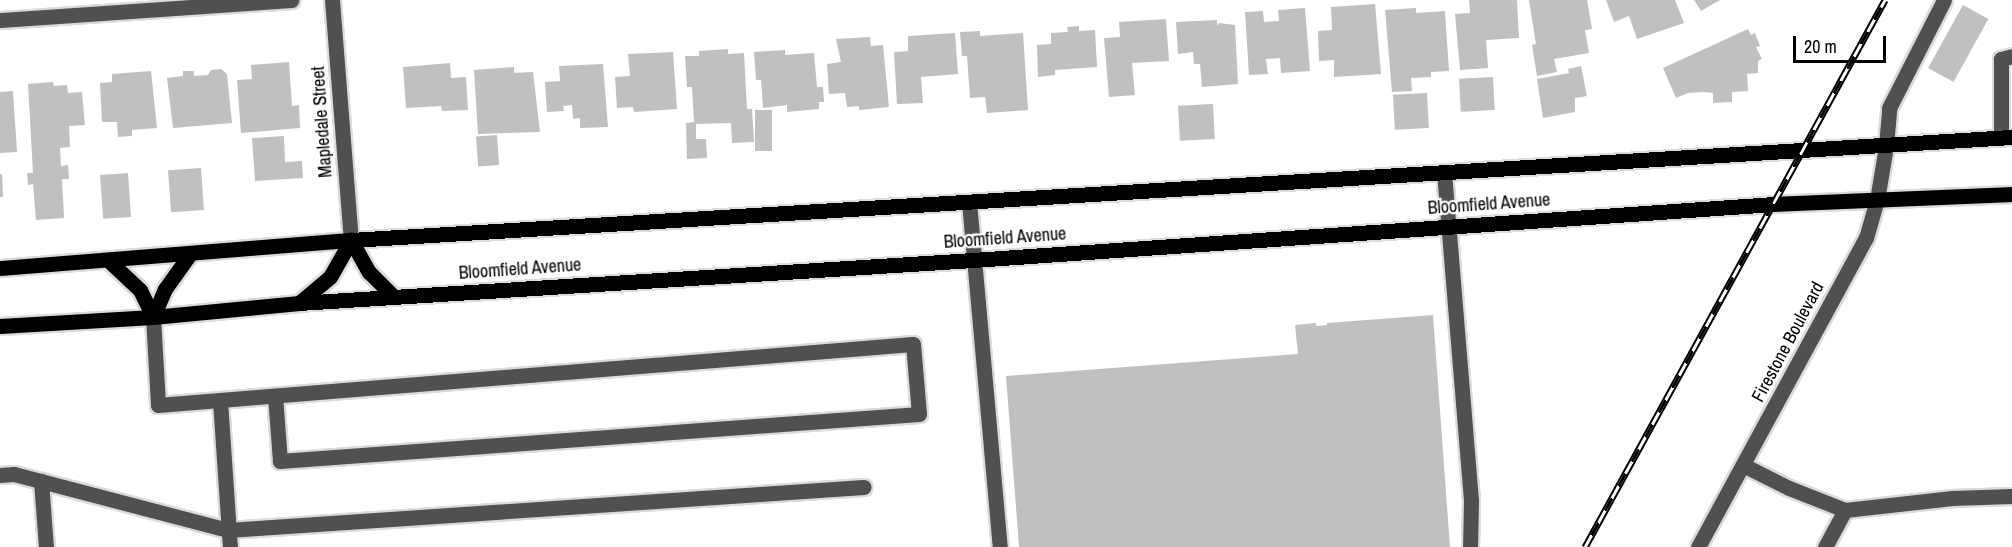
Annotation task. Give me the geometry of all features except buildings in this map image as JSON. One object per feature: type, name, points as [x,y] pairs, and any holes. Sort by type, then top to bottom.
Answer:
[{"type":"main road","name":"Bloomfield Avenue","points":[[0,268],[351,240],[2006,138]]},
{"type":"main road","name":"Bloomfield Avenue","points":[[0,327],[153,317],[299,303],[973,260],[1773,204],[2012,194]]},
{"type":"main road","points":[[351,240],[369,272],[394,297]]},
{"type":"main road","points":[[299,303],[330,277],[351,240]]},
{"type":"main road","points":[[153,317],[165,289],[190,254]]},
{"type":"main road","points":[[108,261],[140,290],[153,317]]},
{"type":"street","points":[[0,20],[291,0]]},
{"type":"street","name":"Mapledale Street","points":[[332,0],[351,240]]},
{"type":"street","name":"Firestone Boulevard","points":[[1698,547],[1866,238],[1886,146],[1889,108],[1944,0]]},
{"type":"street","points":[[2006,138],[2001,59],[2012,56]]},
{"type":"street","points":[[1444,172],[1471,501],[1470,547]]},
{"type":"street","points":[[969,202],[1000,547]]},
{"type":"street","points":[[153,317],[158,405],[913,344],[919,414],[280,461],[275,396]]},
{"type":"street","points":[[220,401],[230,547]]},
{"type":"street","points":[[1743,465],[1790,488],[1845,510],[1952,498],[2012,496]]},
{"type":"street","points":[[0,475],[14,474],[228,530],[864,487]]},
{"type":"street","points":[[41,481],[46,547]]},
{"type":"street","points":[[1826,544],[1845,510]]},
{"type":"railway","points":[[1585,547],[1885,0]]}]
